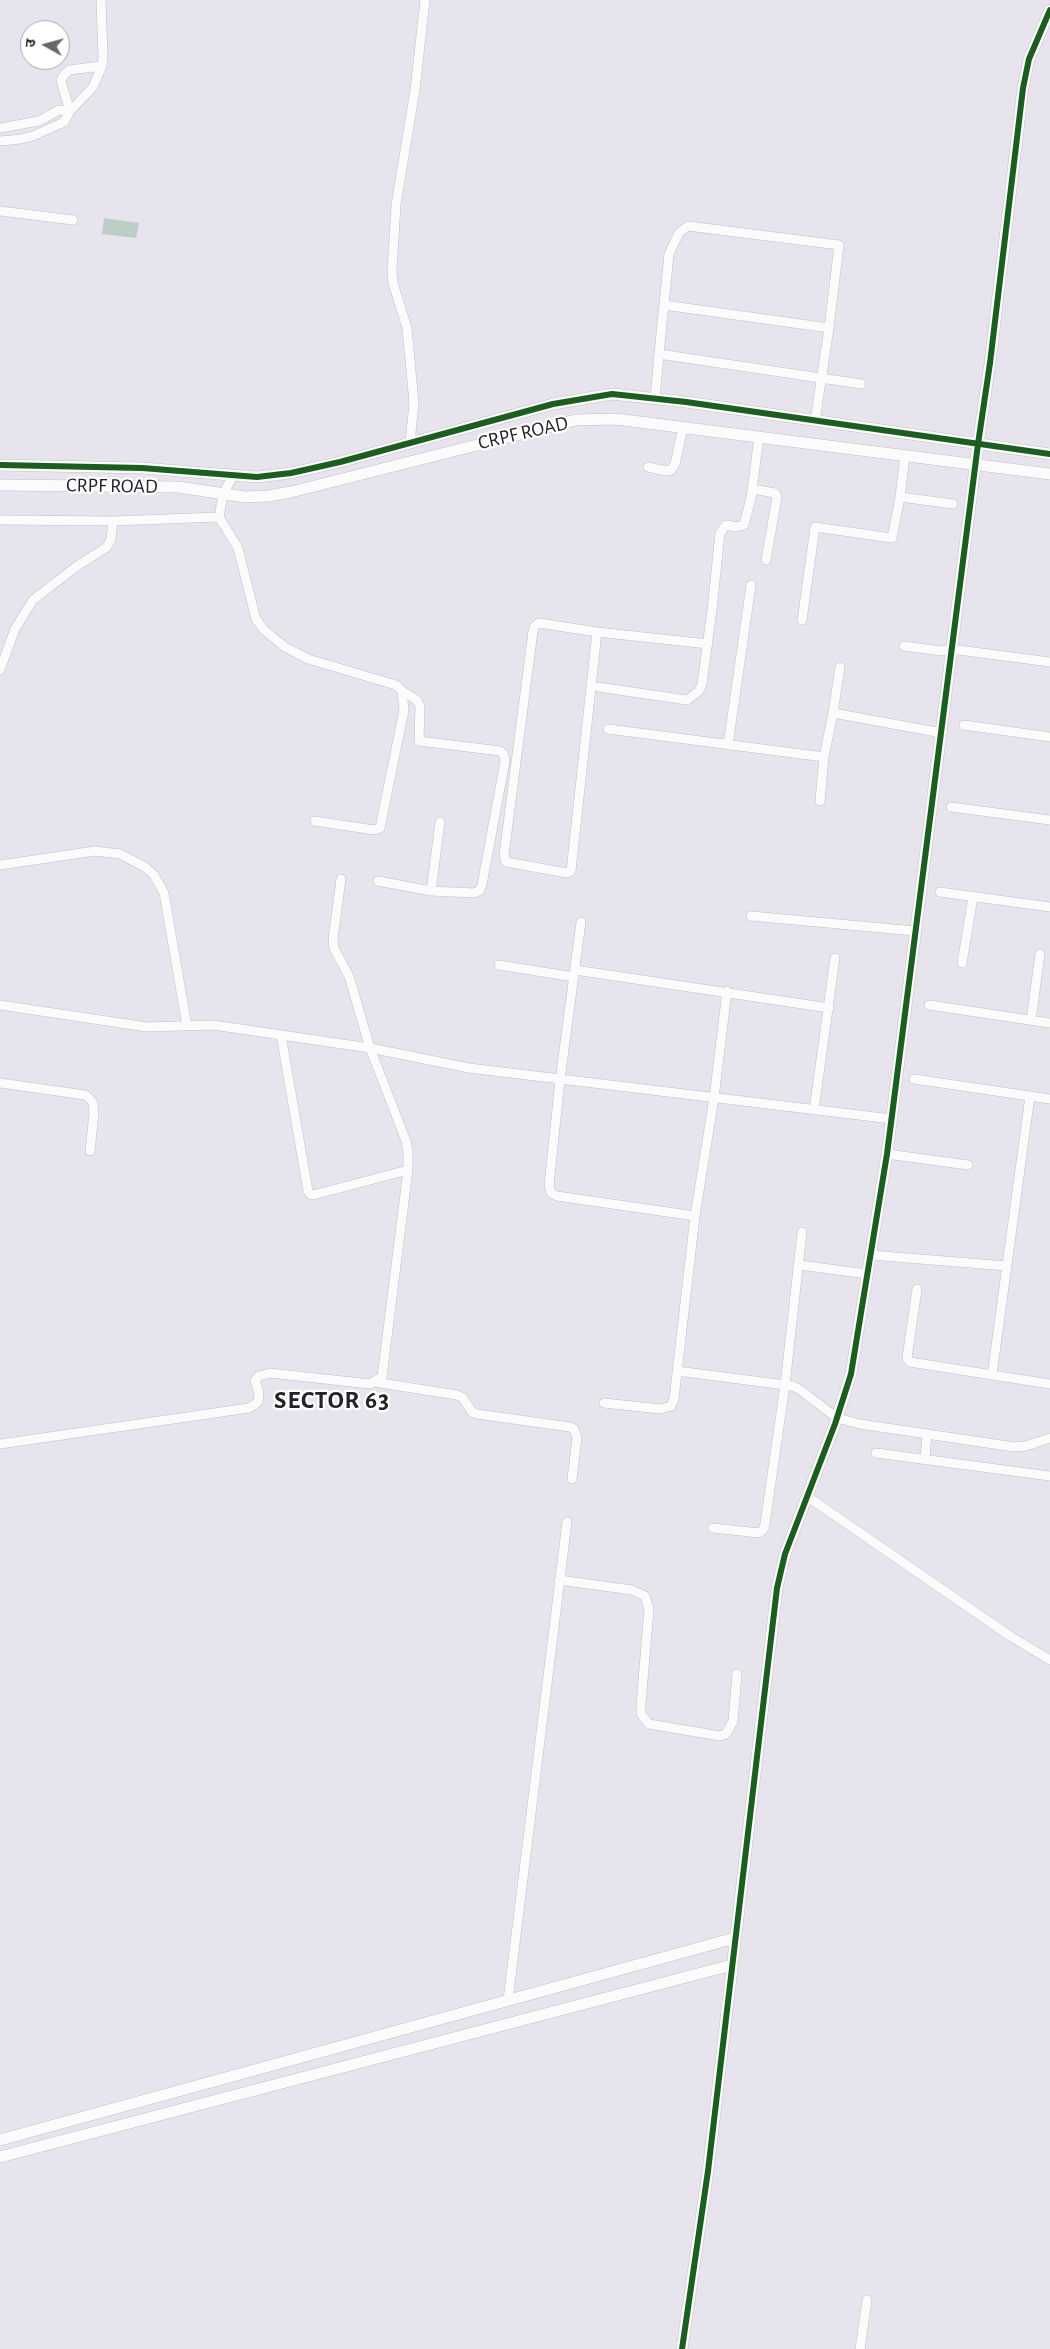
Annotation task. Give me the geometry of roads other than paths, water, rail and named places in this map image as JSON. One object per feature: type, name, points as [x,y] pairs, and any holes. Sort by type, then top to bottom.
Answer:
[{"type":"street","points":[[0,140],[21,139],[47,131],[64,122],[70,111],[93,87],[102,66],[101,0]]},
{"type":"street","points":[[410,442],[414,403],[407,328],[393,283],[392,272],[396,205],[415,90],[425,0]]},
{"type":"street","points":[[682,2349],[708,2171],[777,1588],[785,1554],[837,1418],[851,1374],[892,1119],[942,733],[951,649],[990,363],[1023,88],[1029,60],[1050,10]]},
{"type":"street","points":[[70,111],[62,88],[61,80],[64,75],[69,70],[102,66]]},
{"type":"street","points":[[0,128],[39,121],[59,110],[70,111]]},
{"type":"street","points":[[0,211],[72,220]]},
{"type":"street","points":[[655,399],[669,254],[679,232],[688,226],[697,226],[840,245],[815,421]]},
{"type":"street","points":[[664,305],[829,328]]},
{"type":"street","points":[[659,354],[861,384]]},
{"type":"street","points":[[0,465],[142,468],[257,477],[291,473],[340,462],[410,442],[588,397],[612,394],[1050,454]]},
{"type":"street","name":"CRPF ROAD","points":[[0,485],[178,487],[223,494],[261,496],[291,492],[576,420],[616,420],[684,427],[1050,474]]},
{"type":"street","points":[[648,467],[666,471],[671,470],[675,464],[684,427]]},
{"type":"street","points":[[598,687],[687,700],[695,696],[702,684],[720,533],[726,525],[736,527],[744,525],[752,489],[759,437]]},
{"type":"street","points":[[802,620],[815,527],[892,538],[900,497],[904,456]]},
{"type":"street","points":[[232,475],[223,494],[219,518],[238,548],[256,619],[264,630],[286,647],[308,659],[396,685],[416,700],[420,706],[419,740],[500,751],[504,754],[505,761],[482,885],[479,891],[474,893],[431,891],[378,882]]},
{"type":"street","points":[[752,489],[775,493],[777,497],[766,560]]},
{"type":"street","points":[[900,497],[953,504]]},
{"type":"street","points":[[0,520],[113,521],[219,518]]},
{"type":"street","points":[[0,670],[15,628],[33,600],[77,566],[104,551],[112,539],[113,521]]},
{"type":"street","points":[[728,745],[751,585]]},
{"type":"street","points":[[597,632],[571,871],[567,873],[506,862],[504,855],[532,631],[539,623],[597,632],[708,644]]},
{"type":"street","points":[[904,646],[941,651],[951,649],[1050,662]]},
{"type":"street","points":[[820,801],[824,757],[840,667]]},
{"type":"street","points":[[315,821],[374,830],[380,828],[404,710],[402,691]]},
{"type":"street","points":[[832,713],[942,733]]},
{"type":"street","points":[[964,725],[1050,737]]},
{"type":"street","points":[[608,729],[824,757]]},
{"type":"street","points":[[951,807],[1050,820]]},
{"type":"street","points":[[431,891],[440,822]]},
{"type":"street","points":[[0,865],[104,851],[120,854],[145,867],[154,875],[164,894],[187,1026]]},
{"type":"street","points":[[341,879],[333,939],[334,948],[349,976],[370,1048],[406,1141],[408,1170],[384,1370],[382,1377],[374,1382]]},
{"type":"street","points":[[940,892],[1050,907]]},
{"type":"street","points":[[962,963],[973,897]]},
{"type":"street","points":[[751,916],[915,931]]},
{"type":"street","points":[[581,922],[560,1080],[548,1185],[550,1192],[557,1196],[696,1216]]},
{"type":"street","points":[[1031,1020],[1040,954]]},
{"type":"street","points":[[814,1110],[835,958]]},
{"type":"street","points":[[499,965],[727,991],[829,1008]]},
{"type":"street","points":[[604,1403],[666,1409],[671,1406],[674,1399],[696,1216],[714,1098],[727,991]]},
{"type":"street","points":[[0,1005],[147,1027],[213,1025],[370,1048],[469,1068],[892,1119]]},
{"type":"street","points":[[929,1005],[1050,1023]]},
{"type":"street","points":[[281,1035],[308,1191],[311,1194],[317,1194],[408,1170]]},
{"type":"street","points":[[914,1080],[1050,1099]]},
{"type":"street","points":[[0,1083],[85,1095],[89,1098],[93,1103],[94,1113],[90,1151]]},
{"type":"street","points":[[992,1375],[1030,1096]]},
{"type":"street","points":[[887,1154],[968,1165]]},
{"type":"street","points":[[713,1528],[753,1534],[763,1530],[785,1385],[800,1266],[802,1232]]},
{"type":"street","points":[[870,1255],[1007,1266]]},
{"type":"street","points":[[800,1266],[867,1274]]},
{"type":"street","points":[[916,1289],[907,1358],[910,1362],[1050,1384]]},
{"type":"street","points":[[677,1371],[785,1385],[799,1389],[837,1418],[1014,1447],[1026,1446],[1050,1438]]},
{"type":"street","points":[[0,1444],[249,1408],[258,1402],[259,1394],[255,1381],[259,1376],[270,1372],[360,1383],[374,1382],[457,1395],[467,1402],[472,1412],[477,1414],[570,1427],[574,1429],[577,1438],[572,1479]]},
{"type":"street","points":[[925,1460],[927,1434]]},
{"type":"street","points":[[876,1453],[1050,1476]]},
{"type":"street","points":[[808,1497],[1010,1636],[1050,1660]]},
{"type":"street","points":[[508,2000],[566,1522]]},
{"type":"street","points":[[559,1580],[632,1590],[645,1596],[649,1609],[640,1704],[641,1714],[649,1724],[720,1736],[726,1734],[733,1721],[738,1674]]},
{"type":"street","points":[[0,2140],[735,1938]]},
{"type":"street","points":[[0,2157],[732,1965]]},
{"type":"street","points":[[860,2349],[867,2300]]},
{"type":"district","name":"SECTOR 63","points":[[332,1400]]}]
